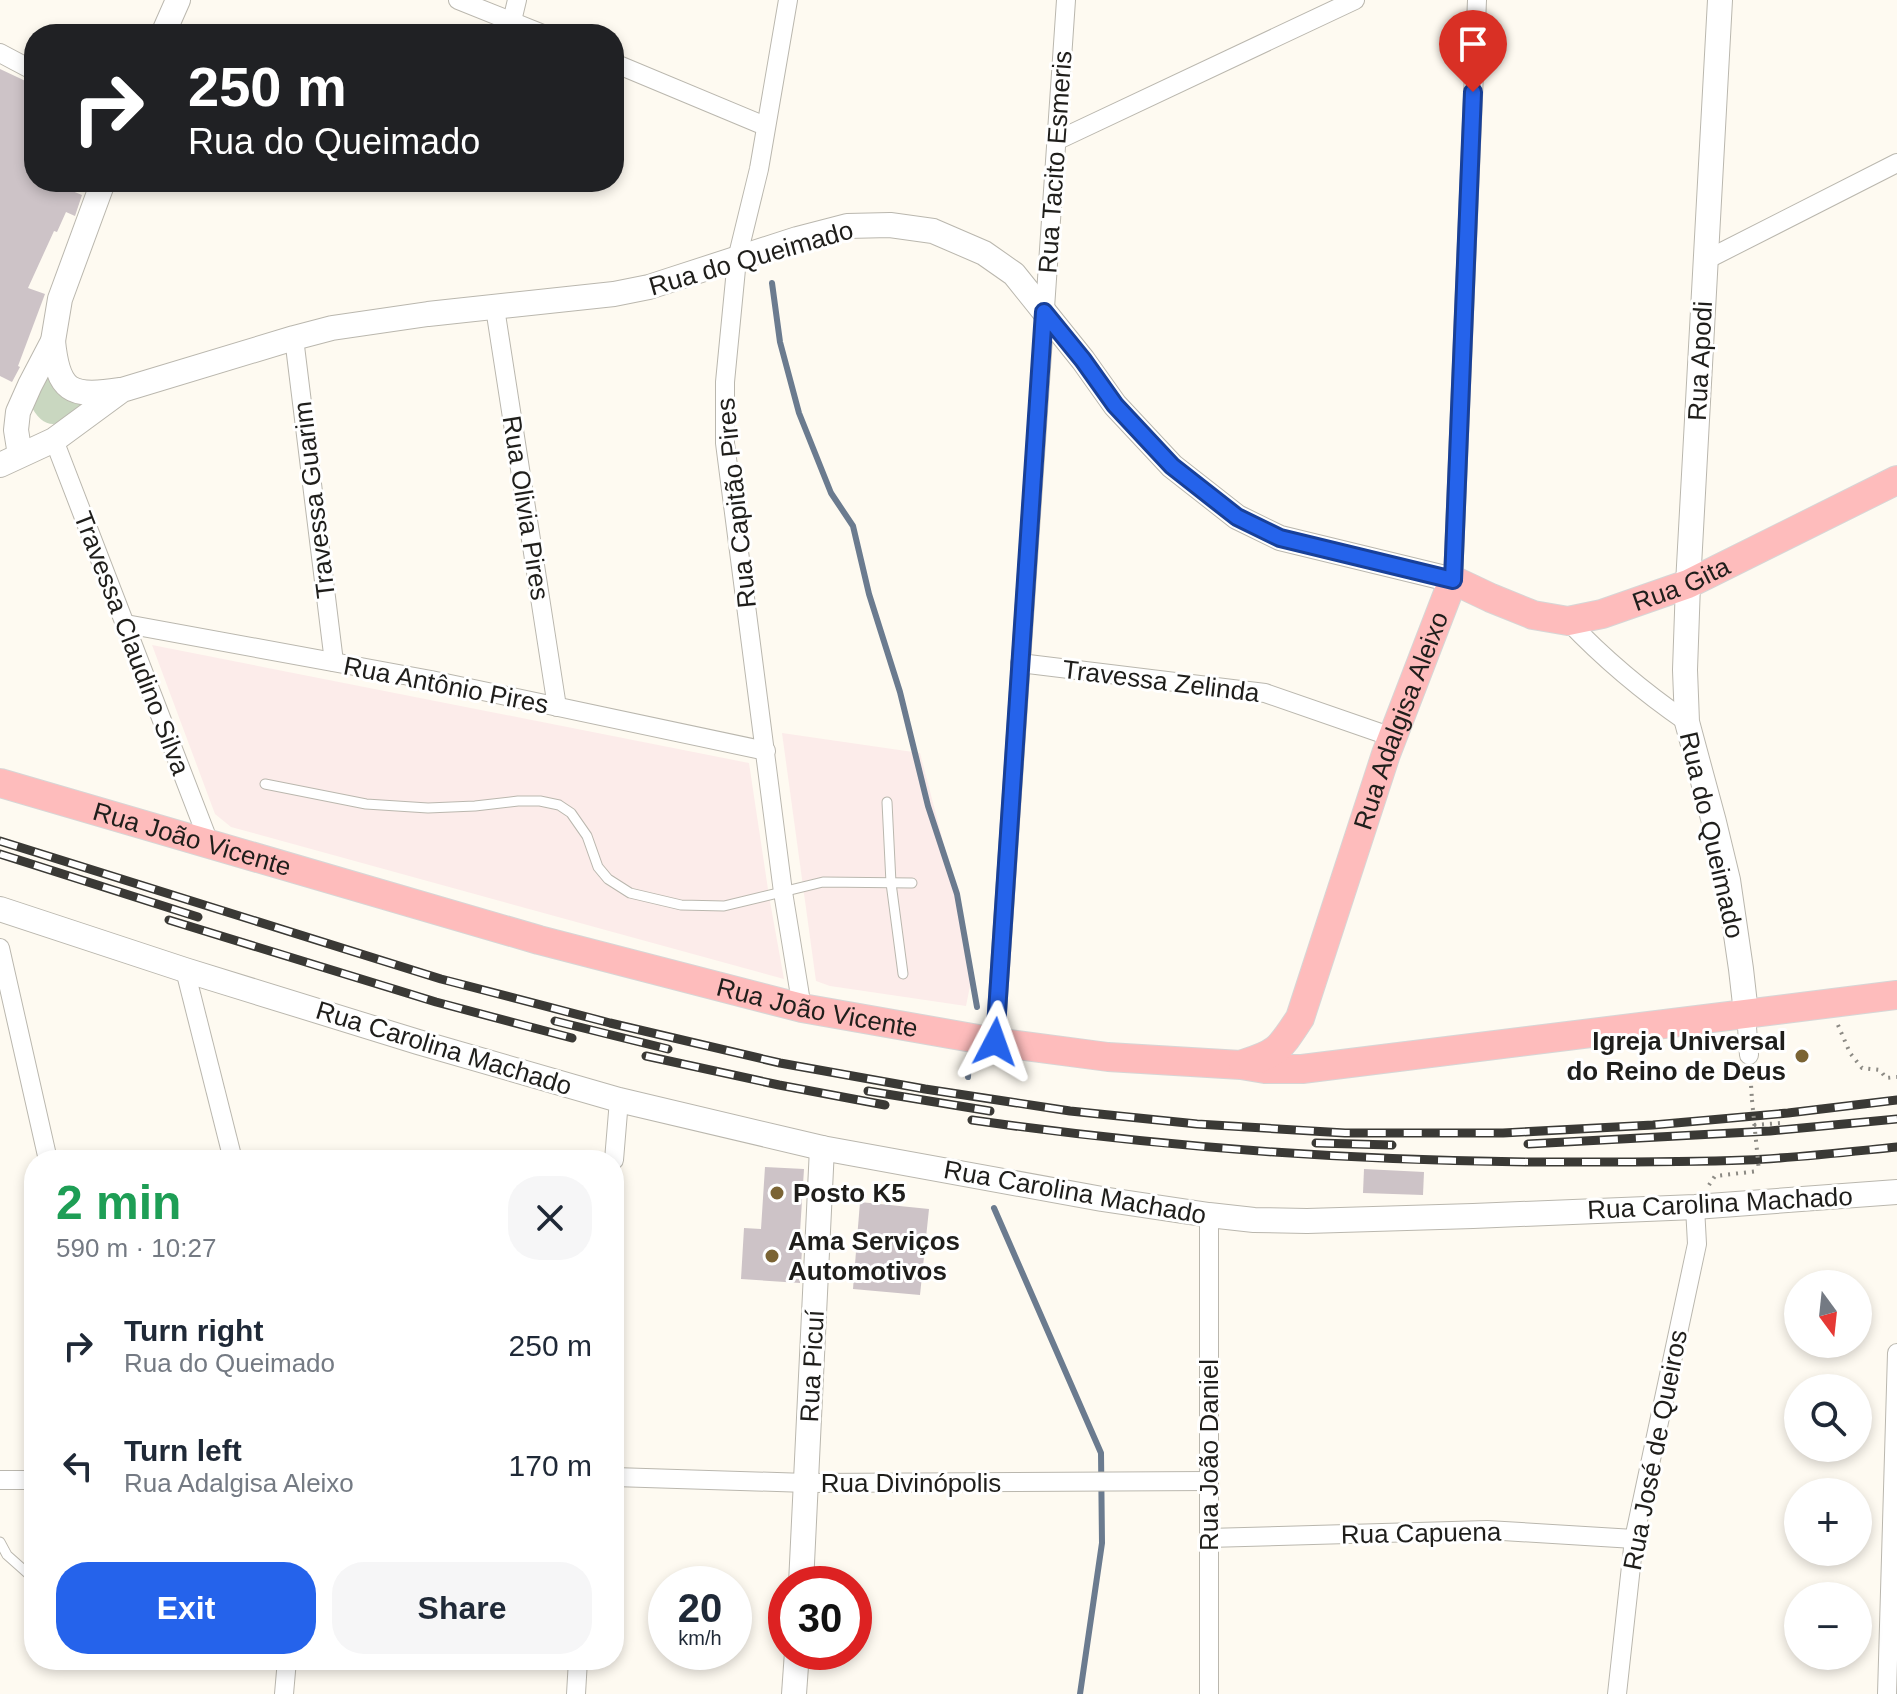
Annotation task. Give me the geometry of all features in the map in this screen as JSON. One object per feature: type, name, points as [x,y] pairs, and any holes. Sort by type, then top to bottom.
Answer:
[{"type":"main road","points":[[167,24],[178,0]]},
{"type":"main road","name":"Rua Apodi","points":[[1687,722],[1688,584],[1720,0]]},
{"type":"main road","points":[[99,192],[60,299],[53,341],[56,365],[65,383],[75,390],[88,393],[122,390]]},
{"type":"main road","name":"Rua do Queimado","points":[[10,460],[54,440],[122,390],[294,338],[332,328],[428,314],[614,294],[649,287],[847,226],[890,225],[933,231],[984,253],[1014,274],[1115,405],[1172,466],[1237,517],[1280,538],[1453,580]]},
{"type":"main road","points":[[10,460],[18,412],[53,341]]},
{"type":"main road","name":"Rua Gita","points":[[1453,580],[1533,615],[1568,621],[1602,614],[1688,584],[1897,480]]},
{"type":"main road","name":"Rua Adalgisa Aleixo","points":[[1241,1065],[1271,1054],[1283,1044],[1300,1018],[1392,737],[1453,580]]},
{"type":"main road","name":"Rua do Queimado","points":[[1687,722],[1728,880],[1746,1013]]},
{"type":"main road","name":"Rua João Vicente","points":[[0,783],[539,940],[802,1008],[995,1042],[1108,1057],[1302,1069],[1897,995]]},
{"type":"main road","name":"Rua Carolina Machado","points":[[0,909],[418,1042],[619,1100],[822,1148],[1102,1199],[1209,1215],[1307,1221],[1695,1207],[1897,1192]]},
{"type":"main road","points":[[1300,1018],[1308,1047],[1330,1066]]},
{"type":"main road","name":"Rua Picuí","points":[[802,1566],[822,1148]]},
{"type":"main road","points":[[794,1694],[796,1670]]},
{"type":"street","points":[[458,0],[519,24]]},
{"type":"street","points":[[512,21],[517,0]]},
{"type":"street","name":"Rua Capitão Pires","points":[[788,0],[759,169],[737,259],[725,382],[725,443],[783,892],[802,1008]]},
{"type":"street","name":"Rua Tacito Esmeris","points":[[995,1042],[1066,0]]},
{"type":"street","points":[[1058,140],[1355,0]]},
{"type":"street","name":"Rua Adalgisa Aleixo","points":[[1453,580],[1477,0]]},
{"type":"street","points":[[0,53],[24,66]]},
{"type":"street","points":[[624,67],[765,126]]},
{"type":"street","points":[[1706,260],[1897,163]]},
{"type":"street","name":"Rua Olivia Pires","points":[[495,308],[557,707]]},
{"type":"street","name":"Travessa Guarim","points":[[294,338],[334,662]]},
{"type":"street","name":"Travessa Claudino Silva","points":[[54,440],[210,845]]},
{"type":"street","name":"Rua do Queimado","points":[[1568,621],[1610,663],[1687,722]]},
{"type":"street","name":"Rua Antônio Pires","points":[[126,624],[431,680],[766,751]]},
{"type":"street","name":"Travessa Zelinda","points":[[1020,663],[1265,693],[1392,737]]},
{"type":"street","points":[[0,948],[46,1150]]},
{"type":"street","points":[[185,970],[230,1150]]},
{"type":"street","name":"Rua do Queimado","points":[[1746,1013],[1749,1061]]},
{"type":"street","points":[[615,1150],[619,1100]]},
{"type":"street","name":"Rua José de Queiros","points":[[1617,1694],[1634,1539],[1697,1244],[1695,1207]]},
{"type":"street","name":"Rua João Daniel","points":[[1209,1215],[1209,1694]]},
{"type":"street","points":[[1887,1694],[1897,1353]]},
{"type":"street","name":"Rua Divinópolis","points":[[624,1477],[807,1483],[1209,1481]]},
{"type":"street","points":[[0,1480],[24,1480]]},
{"type":"street","name":"Rua Capuena","points":[[1208,1538],[1487,1530],[1634,1539]]},
{"type":"street","points":[[284,1694],[286,1670]]},
{"type":"street","points":[[576,1694],[577,1670]]},
{"type":"lane","points":[[265,784],[366,804],[428,808],[540,801],[559,805],[571,813],[587,836],[598,867],[608,879],[630,893],[681,905],[724,906],[823,882],[912,883]]},
{"type":"lane","points":[[887,802],[891,883],[903,974]]},
{"type":"lane","points":[[0,1542],[7,1555],[24,1570]]},
{"type":"path","points":[[1831,1004],[1850,1053],[1862,1068],[1880,1070],[1886,1078],[1897,1077]]},
{"type":"path","points":[[1715,1176],[1759,1171],[1749,1061]]},
{"type":"path","points":[[1754,1125],[1781,1123]]},
{"type":"shaded area","points":[[152,645],[749,763],[784,979],[231,827],[215,814]]},
{"type":"shaded area","points":[[782,733],[920,753],[968,937],[971,981],[966,1006],[830,986],[816,981]]},
{"type":"green space","points":[[41,373],[90,408],[56,424],[42,420],[29,402]]},
{"type":"building","points":[[0,69],[24,80],[24,192],[75,192],[82,195],[75,216],[66,212],[57,232],[54,231],[28,288],[45,294],[20,367],[12,382],[0,376]]},
{"type":"building","points":[[765,1167],[804,1169],[800,1283],[741,1279],[744,1228],[761,1229]]},
{"type":"building","points":[[1364,1169],[1424,1172],[1423,1195],[1363,1193]]},
{"type":"building","points":[[860,1202],[929,1209],[920,1295],[853,1289]]},
{"type":"waterway","points":[[772,283],[780,342],[799,413],[831,493],[853,526],[869,594],[900,692],[928,806],[957,894],[977,1007]]},
{"type":"waterway","points":[[968,1077],[969,1059]]},
{"type":"waterway","points":[[994,1208],[1101,1453],[1102,1543],[1080,1694]]},
{"type":"railway","points":[[0,841],[441,979],[610,1023],[780,1063],[1070,1111],[1197,1124],[1345,1133],[1503,1133],[1653,1125],[1897,1100]]},
{"type":"railway","points":[[0,854],[198,917]]},
{"type":"railway","points":[[169,920],[436,1002],[572,1038]]},
{"type":"railway","points":[[555,1021],[668,1049]]},
{"type":"railway","points":[[646,1056],[885,1105]]},
{"type":"railway","points":[[868,1091],[990,1111]]},
{"type":"railway","points":[[1528,1144],[1770,1131],[1897,1119]]},
{"type":"railway","points":[[972,1120],[1200,1146],[1429,1160],[1725,1161],[1897,1147]]},
{"type":"railway","points":[[1316,1143],[1392,1145]]},
{"type":"place","name":"Igreja Universal do Reino de Deus","points":[[1802,1056]]},
{"type":"place","name":"Posto K5","points":[[777,1193]]},
{"type":"place","name":"Ama Serviços Automotivos","points":[[772,1256]]},
{"type":"route","points":[[995,1042],[1044,312],[1115,405],[1172,466],[1237,517],[1280,538],[1453,580],[1473,92]]}]
